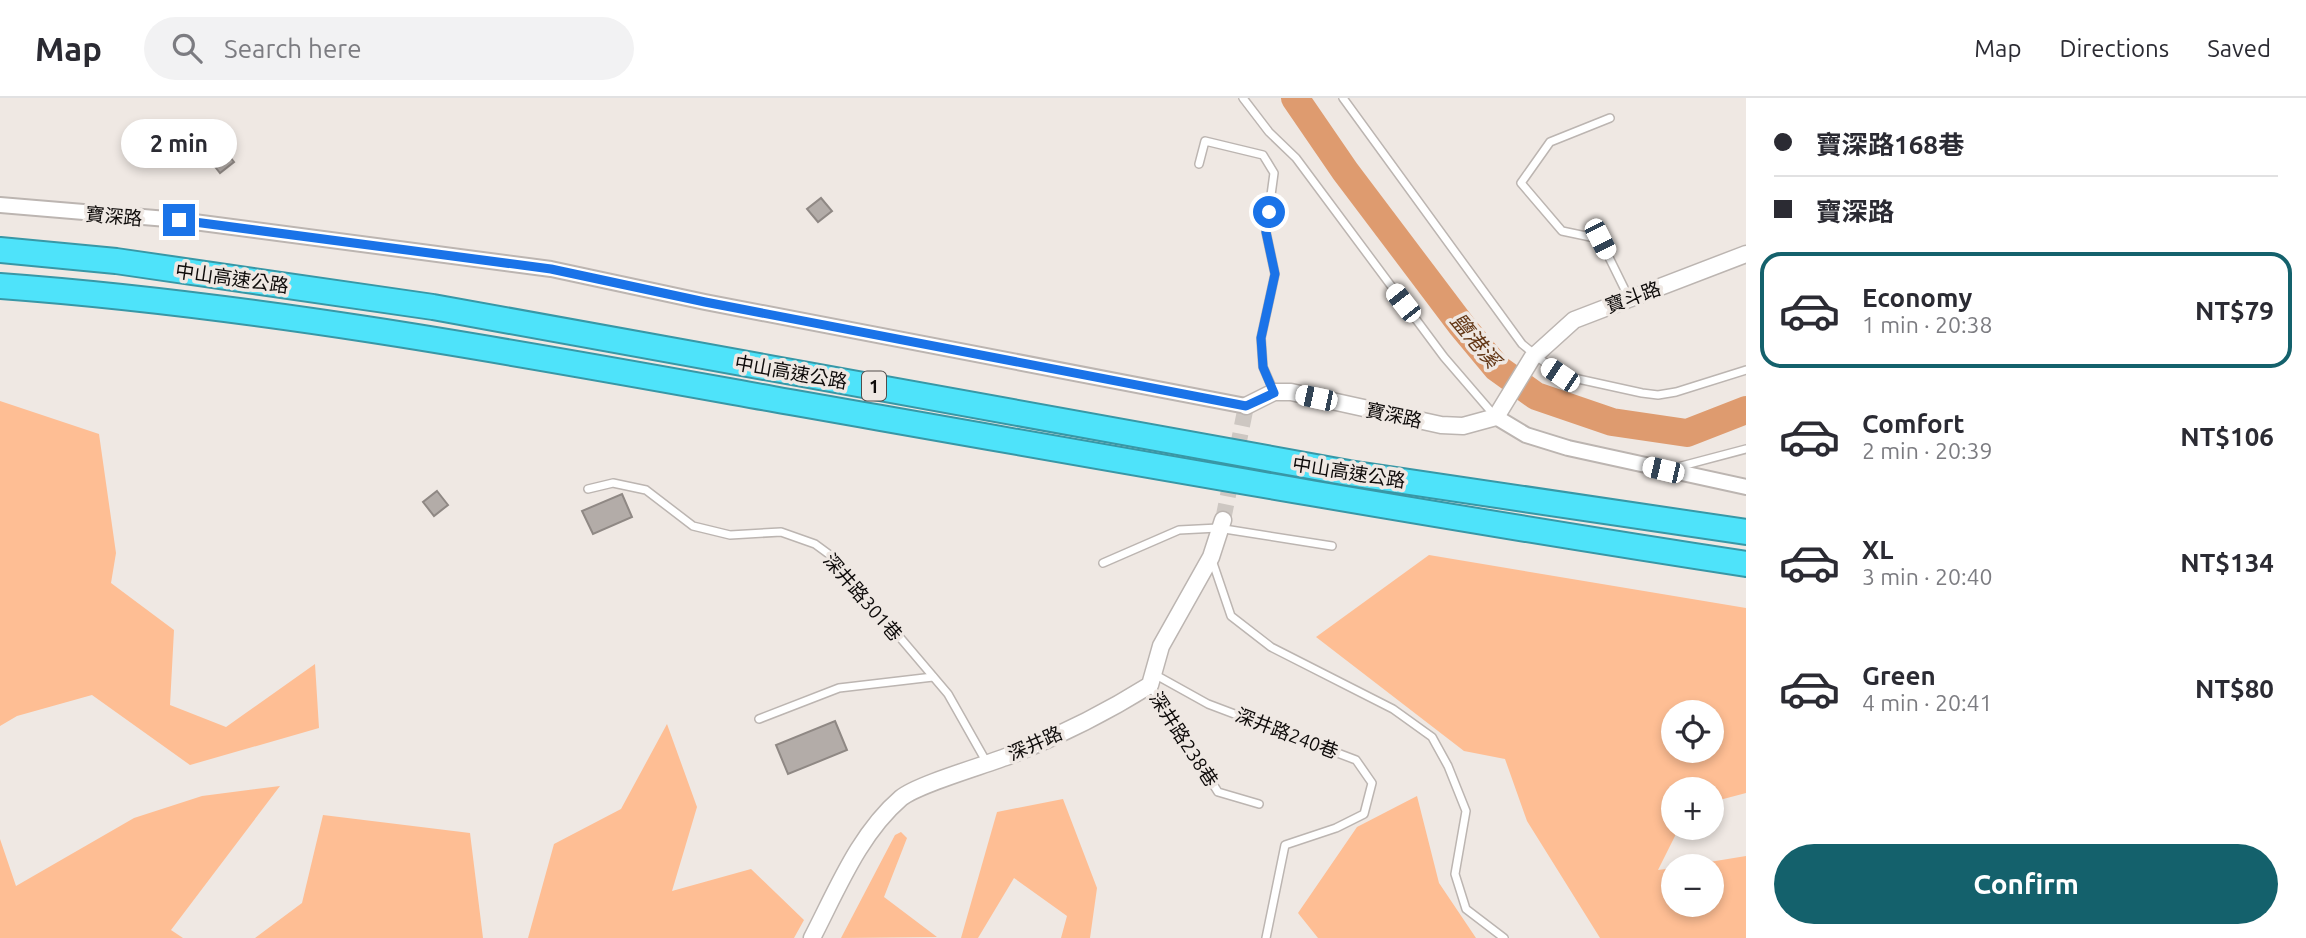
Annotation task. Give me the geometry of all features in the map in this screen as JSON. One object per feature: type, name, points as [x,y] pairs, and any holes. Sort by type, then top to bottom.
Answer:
[{"type":"highway","name":"中山高速公路","points":[[0,250],[116,261],[433,307],[1349,472],[1746,532]]},
{"type":"highway","name":"中山高速公路","points":[[0,286],[99,293],[362,330],[609,370],[1491,524],[1746,564]]},
{"type":"street","name":"寶深路","points":[[0,205],[179,220],[551,269],[705,302],[1246,406],[1274,393],[1291,392],[1451,426],[1496,416]]},
{"type":"street","name":"寶斗路","points":[[1496,416],[1533,356],[1574,320],[1746,254]]},
{"type":"street","points":[[1496,416],[1526,435],[1595,456],[1746,487]]},
{"type":"street","points":[[1152,680],[1161,646],[1211,557],[1221,524]]},
{"type":"street","name":"深井路","points":[[812,938],[851,863],[881,817],[904,796],[988,763],[1116,706],[1152,680]]},
{"type":"lane","points":[[1243,98],[1263,125],[1296,158],[1444,357],[1496,416]]},
{"type":"lane","points":[[1343,98],[1522,344],[1533,356],[1560,375],[1658,395],[1746,370]]},
{"type":"lane","points":[[1610,118],[1550,142],[1521,183],[1562,232],[1600,239],[1629,298]]},
{"type":"lane","points":[[1199,164],[1205,141],[1263,155],[1274,173],[1266,232],[1275,274],[1261,338],[1263,367],[1274,393]]},
{"type":"lane","points":[[1663,470],[1746,449]]},
{"type":"lane","name":"深井路301巷","points":[[588,489],[613,483],[646,490],[693,526],[730,535],[781,532],[815,544],[830,555],[948,694],[988,763]]},
{"type":"lane","points":[[1103,563],[1179,530],[1221,524],[1332,546]]},
{"type":"lane","points":[[1211,557],[1231,615],[1271,647],[1393,709],[1432,737],[1448,766],[1466,811],[1455,874],[1466,909],[1504,938]]},
{"type":"lane","points":[[759,719],[839,688],[933,677]]},
{"type":"lane","name":"深井路238巷","points":[[1152,680],[1218,792],[1259,804]]},
{"type":"lane","name":"深井路240巷","points":[[1152,680],[1356,760],[1371,783],[1364,814],[1336,828],[1285,845],[1266,938]]},
{"type":"shaded area","points":[[0,401],[99,434],[116,553],[111,583],[174,630],[170,705],[226,727],[315,664],[319,728],[190,765],[92,695],[17,716],[0,726]]},
{"type":"shaded area","points":[[1429,555],[1746,608],[1746,793],[1724,799],[1724,777],[1661,777],[1661,840],[1673,840],[1666,854],[1661,854],[1658,870],[1661,870],[1661,917],[1724,917],[1724,860],[1746,856],[1746,938],[1600,938],[1527,821],[1505,759],[1464,751],[1316,637]]},
{"type":"shaded area","points":[[667,724],[697,807],[672,891],[751,869],[804,920],[794,938],[528,938],[554,844],[621,809]]},
{"type":"shaded area","points":[[280,786],[171,930],[183,938],[0,938],[0,839],[16,886],[134,818],[202,796]]},
{"type":"shaded area","points":[[1417,796],[1439,883],[1476,938],[1318,938],[1298,913],[1357,827]]},
{"type":"shaded area","points":[[1063,799],[1097,888],[1090,938],[1061,938],[1067,916],[1014,878],[978,938],[961,938],[997,812]]},
{"type":"shaded area","points":[[323,815],[470,833],[483,938],[255,938],[302,903]]},
{"type":"shaded area","points":[[901,832],[907,838],[884,897],[937,937],[841,938],[895,835]]},
{"type":"building","points":[[223,148],[234,162],[220,173],[209,159]]},
{"type":"building","points":[[821,198],[832,211],[818,222],[807,209]]},
{"type":"building","points":[[437,491],[448,505],[434,516],[423,502]]},
{"type":"building","points":[[622,494],[632,517],[593,534],[582,511]]},
{"type":"building","points":[[835,721],[847,750],[788,774],[776,745]]},
{"type":"waterway","name":"鹽港溪","points":[[1295,98],[1345,171],[1462,326],[1497,368],[1536,396],[1612,422],[1687,433],[1746,410]]},
{"type":"tunnel","points":[[1223,520],[1246,406]]},
{"type":"route","points":[[179,220],[551,269],[705,302],[1246,406],[1274,393],[1263,367],[1261,338],[1275,274],[1266,232],[1269,212]]}]
